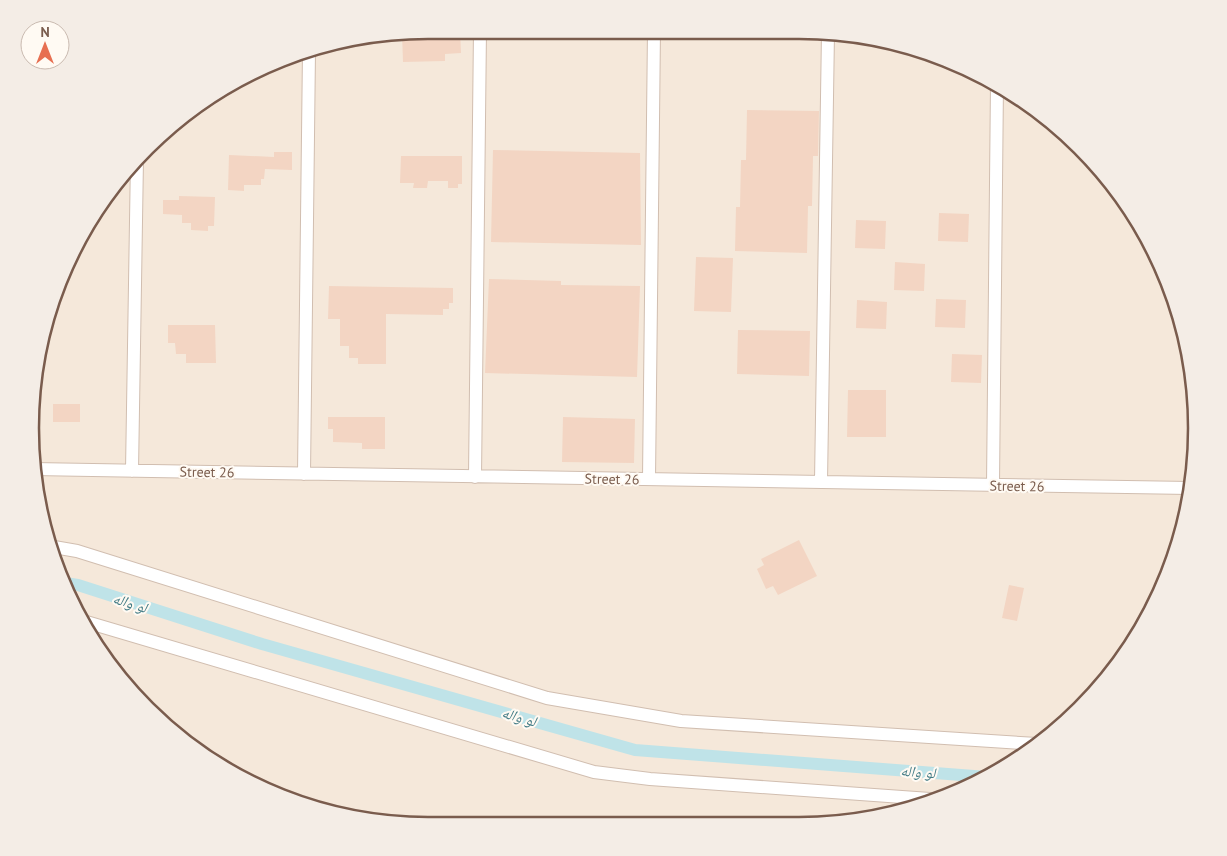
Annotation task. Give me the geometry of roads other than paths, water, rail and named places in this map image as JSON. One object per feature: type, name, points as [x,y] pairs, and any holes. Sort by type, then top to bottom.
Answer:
[{"type":"street","points":[[475,477],[480,39]]},
{"type":"street","points":[[649,480],[654,39]]},
{"type":"street","points":[[821,482],[828,40]]},
{"type":"street","points":[[304,474],[309,57]]},
{"type":"street","points":[[993,485],[997,93]]},
{"type":"street","points":[[132,471],[137,169]]},
{"type":"street","name":"Street 26","points":[[41,469],[1184,488]]},
{"type":"street","points":[[57,548],[78,552],[547,698],[681,721],[1027,743]]},
{"type":"street","points":[[91,624],[594,772],[920,798]]},
{"type":"waterway","name":"لو واله","points":[[71,584],[262,644],[635,750],[973,776]]}]
